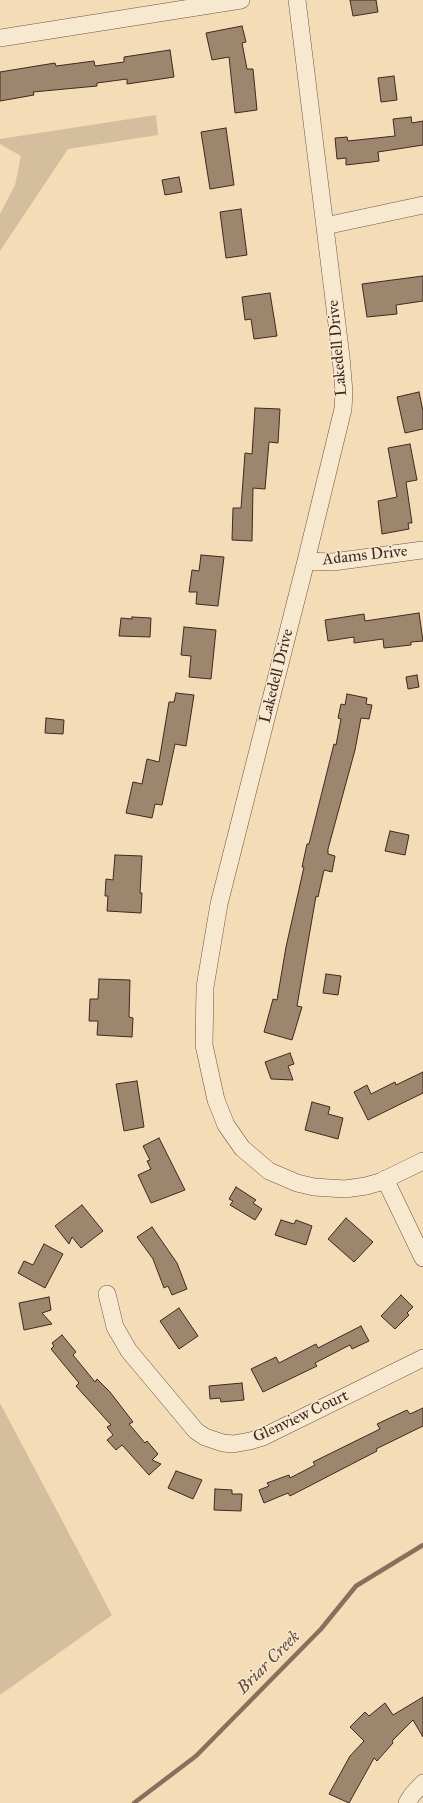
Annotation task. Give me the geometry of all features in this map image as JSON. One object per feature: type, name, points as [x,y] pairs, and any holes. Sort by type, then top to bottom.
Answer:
[{"type":"street","points":[[0,38],[241,0]]},
{"type":"street","name":"Lakedell Drive","points":[[297,0],[342,357],[344,392],[343,409],[219,904],[205,987],[204,1045],[216,1100],[226,1125],[242,1148],[269,1171],[297,1183],[314,1187],[345,1189],[366,1186],[385,1179],[423,1161]]},
{"type":"street","points":[[325,226],[423,204]]},
{"type":"street","name":"Adams Drive","points":[[306,561],[333,562],[423,550]]},
{"type":"street","points":[[385,1179],[423,1258]]},
{"type":"street","name":"Glenview Court","points":[[107,1294],[115,1327],[129,1351],[196,1431],[205,1437],[223,1443],[239,1443],[262,1437],[423,1358]]},
{"type":"street","points":[[407,1803],[423,1783]]},
{"type":"shaded area","points":[[156,115],[158,135],[68,149],[0,251],[0,214],[15,185],[21,156],[0,144],[0,139]]},
{"type":"shaded area","points":[[0,1403],[112,1615],[0,1695]]},
{"type":"building","points":[[350,0],[376,0],[378,12],[353,16]]},
{"type":"building","points":[[242,26],[246,42],[242,43],[247,69],[253,69],[257,110],[235,113],[229,57],[212,60],[206,33]]},
{"type":"building","points":[[170,50],[174,77],[127,84],[127,79],[97,83],[97,86],[33,92],[34,95],[0,101],[0,72],[55,63],[56,66],[94,61],[95,66],[124,62],[124,57]]},
{"type":"building","points":[[394,76],[397,100],[381,102],[378,78]]},
{"type":"building","points":[[411,117],[412,123],[423,121],[423,145],[378,152],[379,161],[346,165],[346,158],[337,159],[335,138],[347,137],[348,141],[395,136],[393,119]]},
{"type":"building","points":[[226,128],[234,185],[210,189],[201,132]]},
{"type":"building","points":[[179,177],[182,192],[165,195],[162,180]]},
{"type":"building","points":[[241,209],[247,255],[226,258],[220,212]]},
{"type":"building","points":[[423,276],[423,301],[396,305],[397,314],[367,317],[362,284]]},
{"type":"building","points":[[270,293],[277,336],[254,339],[251,319],[245,320],[242,297]]},
{"type":"building","points":[[419,392],[423,411],[423,429],[405,433],[397,397]]},
{"type":"building","points":[[255,408],[280,409],[278,443],[269,442],[265,489],[253,488],[252,541],[232,540],[233,508],[241,508],[245,453],[252,454]]},
{"type":"building","points":[[410,444],[417,480],[406,482],[412,523],[408,523],[409,529],[382,534],[378,501],[397,497],[388,448]]},
{"type":"building","points":[[201,555],[224,557],[218,606],[196,604],[197,592],[189,592],[192,570],[199,571]]},
{"type":"building","points":[[419,613],[423,641],[411,642],[411,645],[384,648],[383,639],[354,643],[354,637],[328,641],[325,620],[364,614],[365,621]]},
{"type":"building","points":[[132,617],[151,618],[150,637],[119,636],[121,618],[132,619]]},
{"type":"building","points":[[184,627],[216,630],[211,679],[189,677],[191,656],[181,655]]},
{"type":"building","points":[[417,675],[419,687],[408,689],[406,677]]},
{"type":"building","points":[[176,693],[194,695],[186,746],[175,744],[162,805],[155,804],[152,818],[126,813],[133,782],[142,784],[147,759],[159,762],[169,702],[174,702]]},
{"type":"building","points":[[347,694],[367,698],[366,704],[372,705],[369,719],[361,718],[355,750],[328,849],[328,854],[335,856],[332,872],[324,870],[318,897],[316,896],[297,1006],[302,1007],[292,1040],[264,1032],[273,999],[277,1000],[286,947],[304,867],[302,867],[307,844],[309,844],[334,744],[336,745],[341,719],[338,718],[341,704],[345,705]]},
{"type":"building","points":[[46,718],[64,720],[63,734],[45,733]]},
{"type":"building","points":[[390,831],[409,835],[405,855],[385,851]]},
{"type":"building","points":[[115,855],[142,856],[140,893],[142,893],[141,913],[107,911],[108,896],[105,896],[106,879],[113,880]]},
{"type":"building","points":[[326,974],[341,976],[338,995],[323,993]]},
{"type":"building","points":[[99,979],[130,980],[129,1017],[133,1018],[132,1037],[97,1035],[98,1021],[89,1021],[90,999],[98,999]]},
{"type":"building","points":[[290,1053],[294,1064],[288,1066],[293,1080],[271,1079],[265,1062]]},
{"type":"building","points":[[423,1072],[423,1093],[368,1120],[354,1092],[367,1085],[371,1094],[395,1082],[396,1085]]},
{"type":"building","points":[[137,1081],[144,1127],[124,1131],[116,1084]]},
{"type":"building","points":[[312,1102],[330,1107],[328,1114],[343,1118],[338,1139],[305,1130]]},
{"type":"building","points":[[159,1138],[185,1190],[151,1203],[138,1175],[151,1169],[147,1161],[150,1160],[143,1146]]},
{"type":"building","points":[[236,1187],[256,1200],[253,1203],[262,1209],[255,1220],[230,1205],[233,1201],[229,1199]]},
{"type":"building","points":[[82,1205],[103,1231],[81,1248],[72,1237],[69,1244],[55,1226]]},
{"type":"building","points":[[346,1218],[373,1242],[354,1262],[328,1239]]},
{"type":"building","points":[[281,1220],[294,1224],[296,1220],[312,1226],[306,1245],[275,1235]]},
{"type":"building","points":[[152,1227],[177,1263],[187,1289],[172,1295],[168,1286],[164,1288],[153,1259],[137,1237]]},
{"type":"building","points":[[44,1244],[63,1254],[45,1288],[18,1273],[24,1261],[33,1265]]},
{"type":"building","points":[[401,1295],[413,1307],[407,1313],[409,1315],[395,1329],[381,1316]]},
{"type":"building","points":[[49,1297],[51,1310],[42,1313],[52,1324],[24,1330],[19,1303]]},
{"type":"building","points":[[179,1308],[198,1336],[179,1349],[160,1321]]},
{"type":"building","points":[[361,1326],[369,1341],[352,1349],[350,1345],[315,1363],[317,1366],[263,1392],[251,1369],[276,1357],[279,1363],[316,1344],[318,1348]]},
{"type":"building","points":[[62,1335],[76,1352],[73,1355],[95,1382],[97,1379],[110,1392],[133,1422],[129,1424],[145,1443],[147,1441],[158,1454],[152,1460],[161,1464],[149,1475],[122,1445],[116,1450],[107,1440],[113,1435],[107,1427],[111,1425],[76,1386],[79,1383],[51,1349],[54,1346],[52,1343]]},
{"type":"building","points":[[242,1383],[244,1400],[221,1402],[220,1398],[210,1399],[209,1386]]},
{"type":"building","points":[[423,1408],[423,1426],[376,1449],[377,1451],[290,1496],[288,1493],[264,1503],[259,1490],[269,1486],[267,1483],[289,1475],[290,1478],[315,1465],[313,1462],[380,1429],[377,1424],[407,1410],[410,1414]]},
{"type":"building","points":[[176,1471],[202,1480],[193,1499],[168,1488]]},
{"type":"building","points":[[215,1489],[232,1490],[232,1494],[242,1494],[241,1511],[214,1510]]},
{"type":"building","points":[[423,1697],[423,1737],[413,1720],[392,1741],[393,1743],[377,1761],[374,1758],[349,1803],[329,1794],[350,1756],[364,1741],[350,1727],[365,1712],[369,1716],[385,1703],[393,1715]]},
{"type":"waterway","name":"Briar Creek","points":[[134,1803],[196,1756],[321,1629],[356,1586],[423,1545]]}]
